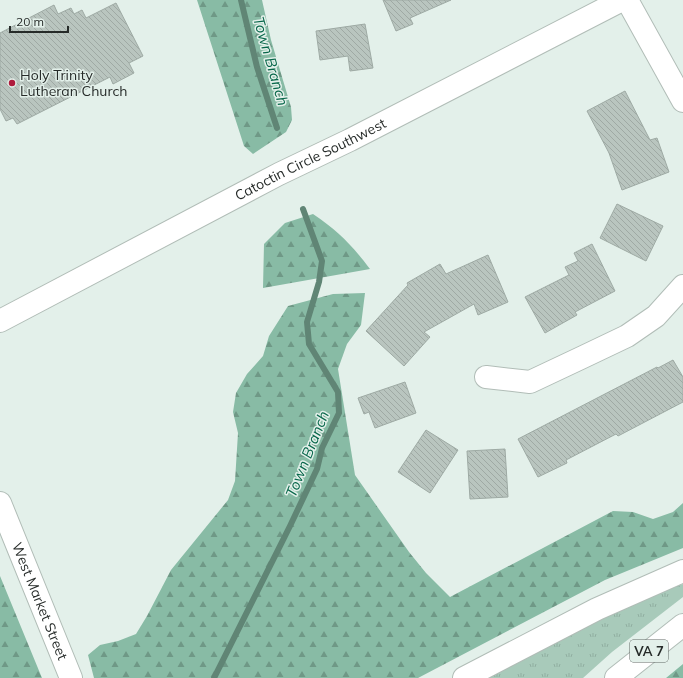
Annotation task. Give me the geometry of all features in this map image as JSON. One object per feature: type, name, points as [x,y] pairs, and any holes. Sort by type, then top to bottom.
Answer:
[{"type":"main road","name":"Catoctin Circle Southwest","points":[[0,321],[279,174],[350,140],[622,0]]},
{"type":"main road","points":[[627,0],[683,101]]},
{"type":"main road","points":[[486,377],[530,382],[557,370],[627,336],[656,316],[683,286]]},
{"type":"main road","name":"West Market Street","points":[[0,503],[71,678]]},
{"type":"main road","points":[[464,678],[597,609],[683,571]]},
{"type":"main road","name":"VA 7","points":[[616,678],[683,626]]},
{"type":"green space","points":[[197,0],[262,0],[271,40],[291,107],[292,120],[286,132],[253,154],[244,146]]},
{"type":"green space","points":[[313,214],[344,238],[370,269],[263,288],[264,244],[285,223]]},
{"type":"green space","points":[[365,293],[361,325],[347,344],[338,369],[355,475],[409,552],[426,573],[450,597],[613,511],[633,512],[653,519],[673,512],[683,503],[683,548],[605,580],[418,678],[94,678],[88,655],[100,645],[118,641],[136,634],[171,570],[228,500],[235,481],[238,433],[233,412],[236,393],[247,374],[263,356],[269,336],[288,306],[333,294]]},
{"type":"green space","points":[[0,576],[42,678],[0,678]]},
{"type":"green space","points":[[683,584],[683,597],[612,652],[583,678],[488,678],[559,639],[608,615],[658,593]]},
{"type":"green space","points":[[683,664],[683,678],[666,678]]},
{"type":"building","points":[[383,0],[451,0],[410,18],[413,24],[396,31]]},
{"type":"building","points":[[116,3],[143,56],[129,63],[134,73],[113,84],[110,77],[17,124],[13,118],[6,121],[0,109],[0,33],[54,5],[58,14],[71,8],[74,14],[82,10],[86,18]]},
{"type":"building","points":[[365,24],[373,68],[350,71],[348,56],[320,60],[316,31]]},
{"type":"building","points":[[625,91],[650,140],[657,138],[669,172],[622,190],[609,153],[587,111]]},
{"type":"building","points":[[617,204],[663,226],[646,261],[600,238]]},
{"type":"building","points":[[592,244],[615,291],[575,312],[577,315],[545,333],[525,297],[569,275],[565,267],[578,261],[574,253]]},
{"type":"building","points":[[488,255],[508,302],[478,315],[474,304],[424,332],[430,337],[404,366],[366,331],[408,285],[407,283],[440,264],[446,274]]},
{"type":"building","points":[[673,360],[683,377],[683,402],[618,436],[616,434],[566,460],[567,463],[538,477],[518,439]]},
{"type":"building","points":[[405,382],[416,413],[375,428],[369,412],[364,414],[358,398]]},
{"type":"building","points":[[426,430],[458,450],[430,493],[398,472]]},
{"type":"building","points":[[505,449],[508,497],[470,499],[467,451]]},
{"type":"waterway","name":"Town Branch","points":[[241,0],[257,67],[277,128]]},
{"type":"waterway","name":"Town Branch","points":[[214,678],[317,469],[322,448],[339,413],[338,392],[309,344],[307,322],[319,282],[322,261],[303,209]]},
{"type":"place","name":"Holy Trinity Lutheran Church","points":[[12,83]]}]
